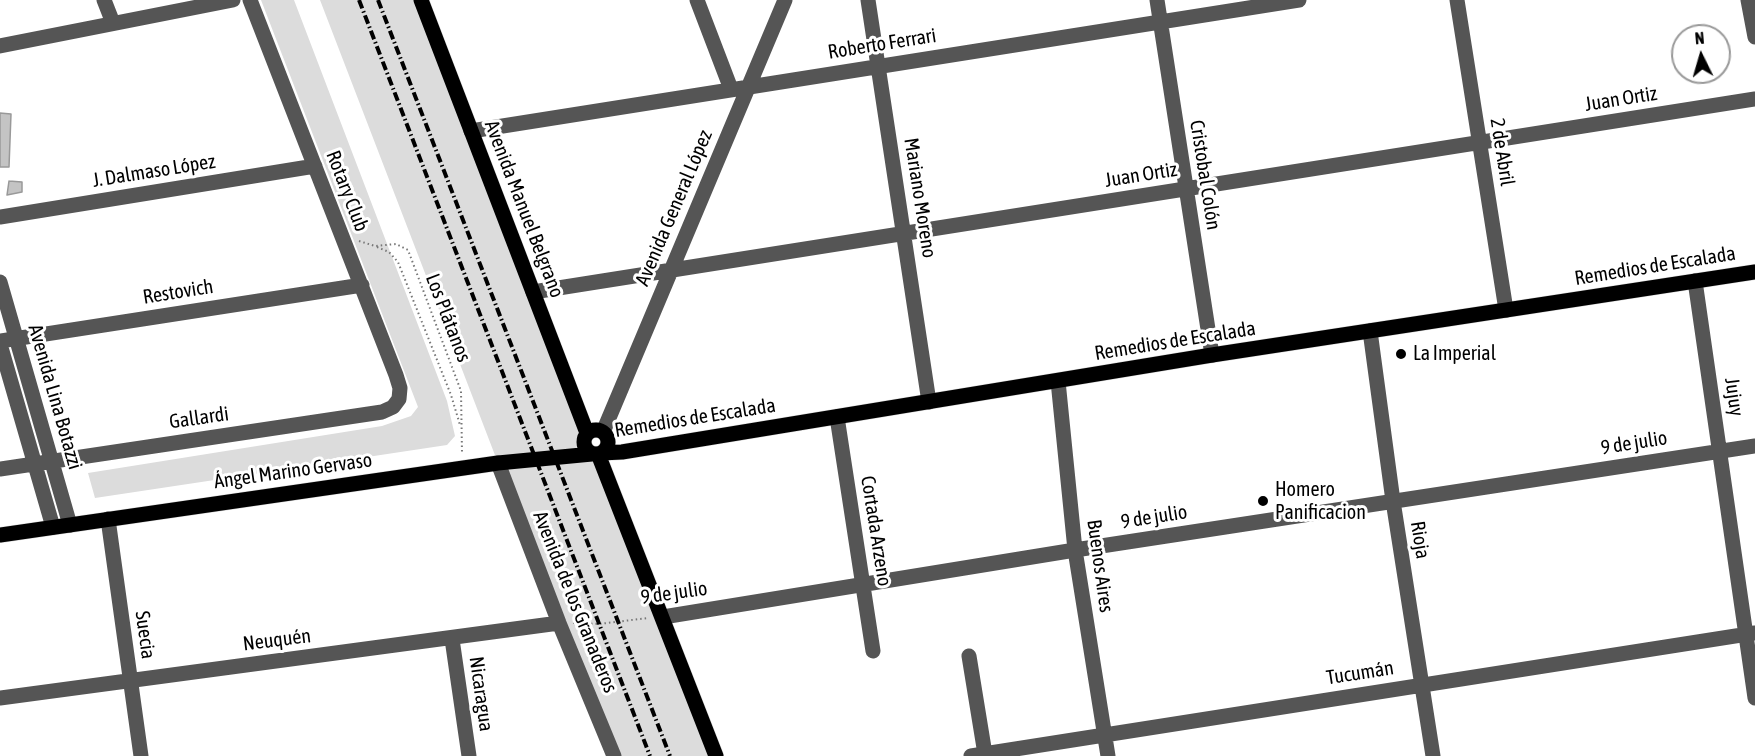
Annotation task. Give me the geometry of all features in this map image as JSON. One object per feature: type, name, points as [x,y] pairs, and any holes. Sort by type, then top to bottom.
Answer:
[{"type":"main road","name":"Avenida Manuel Belgrano","points":[[421,0],[587,433]]},
{"type":"main road","name":"Remedios de Escalada","points":[[597,454],[622,452],[1212,355],[1755,272]]},
{"type":"main road","points":[[592,430],[603,432],[608,440],[607,445],[597,454],[588,452],[584,445],[585,436],[592,430]]},
{"type":"main road","points":[[597,454],[716,756]]},
{"type":"main road","name":"Ángel Marino Gervaso","points":[[0,535],[498,463],[597,454]]},
{"type":"street","points":[[104,0],[113,23]]},
{"type":"street","points":[[0,46],[233,0]]},
{"type":"street","name":"Rotary Club","points":[[250,0],[362,285],[400,388],[399,399]]},
{"type":"street","points":[[697,0],[730,89]]},
{"type":"street","name":"Avenida General López","points":[[603,432],[785,0]]},
{"type":"street","name":"Mariano Moreno","points":[[868,0],[929,402]]},
{"type":"street","name":"Cristobal Colón","points":[[1157,0],[1212,355]]},
{"type":"street","name":"Roberto Ferrari","points":[[471,130],[1299,0]]},
{"type":"street","name":"2 de Abril","points":[[1457,0],[1506,310]]},
{"type":"street","points":[[1748,0],[1755,37]]},
{"type":"street","name":"Juan Ortiz","points":[[533,292],[1755,99]]},
{"type":"street","name":"J. Dalmaso López","points":[[0,217],[315,166]]},
{"type":"street","name":"Jujuy","points":[[1695,281],[1750,634],[1755,698]]},
{"type":"street","name":"Avenida Lina Botazzi","points":[[0,282],[70,525]]},
{"type":"street","name":"Restovich","points":[[0,342],[362,285]]},
{"type":"street","name":"Rioja","points":[[1370,331],[1393,501],[1433,756]]},
{"type":"street","name":"Avenida Lina Botazzi","points":[[0,342],[53,527]]},
{"type":"street","name":"Buenos Aires","points":[[1058,381],[1075,550],[1108,756]]},
{"type":"street","name":"Gallardi","points":[[0,469],[382,412],[393,407],[399,399]]},
{"type":"street","name":"Cortada Arzeno","points":[[837,417],[873,651]]},
{"type":"street","name":"9 de julio","points":[[663,617],[1075,550],[1755,446]]},
{"type":"street","name":"Avenida de los Granaderos","points":[[498,463],[559,623],[614,756]]},
{"type":"street","name":"Suecia","points":[[108,519],[141,756]]},
{"type":"street","name":"Neuquén","points":[[0,698],[559,623]]},
{"type":"street","name":"Tucumán","points":[[978,755],[1750,634]]},
{"type":"street","name":"Nicaragua","points":[[452,639],[469,756]]},
{"type":"street","points":[[969,656],[978,755]]},
{"type":"path","name":"Los Plátanos","points":[[343,236],[388,252],[398,262],[451,395],[462,431]]},
{"type":"path","name":"Los Plátanos","points":[[375,246],[396,244],[408,250],[461,391],[463,468]]},
{"type":"path","name":"9 de julio","points":[[559,623],[599,624],[663,617]]},
{"type":"shaded area","points":[[261,0],[294,0],[447,401],[455,436],[447,445],[95,498],[88,473],[382,426],[411,416],[418,407]]},
{"type":"shaded area","points":[[320,0],[421,0],[587,433],[598,454],[716,756],[614,756],[498,463]]},
{"type":"building","points":[[0,113],[11,114],[9,167],[0,167]]},
{"type":"building","points":[[9,181],[22,182],[22,192],[7,195]]},
{"type":"railway","points":[[359,0],[650,756]]},
{"type":"railway","points":[[378,0],[670,756]]},
{"type":"place","name":"La Imperial","points":[[1401,354]]},
{"type":"place","name":"Homero Panificacion","points":[[1263,501]]}]
